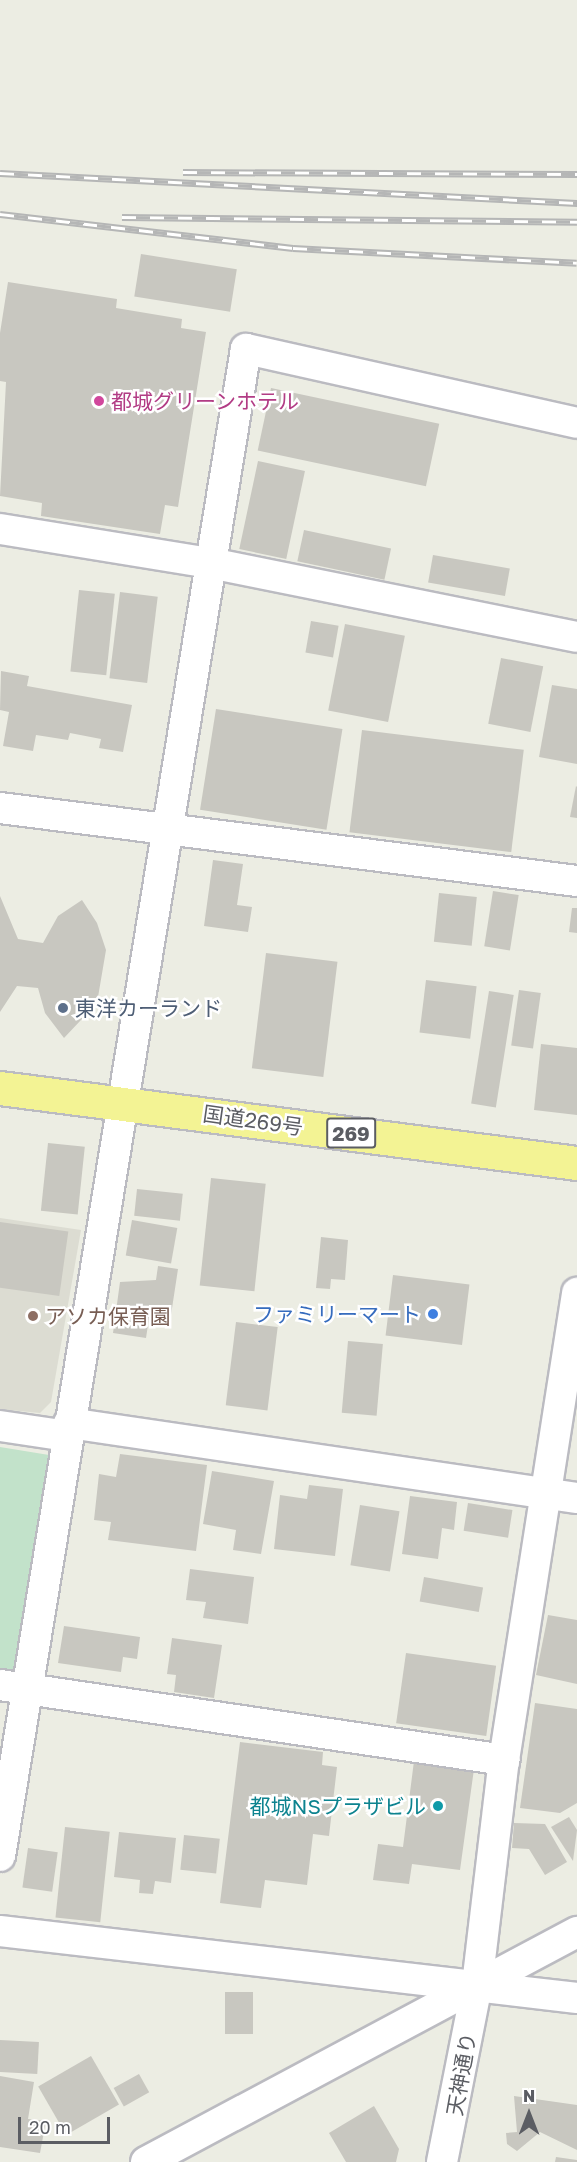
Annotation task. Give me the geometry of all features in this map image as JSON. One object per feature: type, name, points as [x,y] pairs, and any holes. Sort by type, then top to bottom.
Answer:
[{"type":"highway","name":"国道269号","points":[[0,1088],[577,1163]]},
{"type":"street","points":[[0,1856],[246,349],[577,423]]},
{"type":"street","points":[[0,529],[210,562],[577,637]]},
{"type":"street","points":[[0,808],[577,881]]},
{"type":"street","name":"天神通り","points":[[442,2162],[477,1985],[504,1760],[577,1293]]},
{"type":"street","points":[[0,1426],[68,1430],[577,1498]]},
{"type":"street","points":[[0,1685],[504,1760]]},
{"type":"street","points":[[0,1931],[577,1998]]},
{"type":"street","points":[[146,2162],[577,1932]]},
{"type":"shaded area","name":"アソカ保育園","points":[[0,1218],[81,1230],[51,1402],[40,1413],[0,1409]]},
{"type":"green space","points":[[0,1447],[49,1455],[14,1676],[0,1674]]},
{"type":"building","points":[[141,254],[237,269],[230,312],[134,296]]},
{"type":"building","name":"都城グリーンホテル","points":[[8,282],[117,299],[116,308],[182,319],[181,328],[206,332],[178,507],[165,505],[160,534],[41,516],[42,503],[0,496],[6,382],[0,381],[0,333]]},
{"type":"building","points":[[271,388],[439,424],[426,486],[258,451]]},
{"type":"building","points":[[258,461],[305,471],[286,559],[239,549]]},
{"type":"building","points":[[304,530],[391,549],[384,580],[297,561]]},
{"type":"building","points":[[433,555],[510,569],[505,596],[428,583]]},
{"type":"building","points":[[79,590],[115,594],[106,675],[70,672]]},
{"type":"building","points":[[120,592],[158,597],[147,683],[109,678]]},
{"type":"building","points":[[311,621],[339,626],[333,657],[305,653]]},
{"type":"building","points":[[345,624],[405,636],[388,722],[328,710]]},
{"type":"building","points":[[501,658],[543,666],[530,732],[488,724]]},
{"type":"building","points":[[1,671],[29,676],[27,686],[132,705],[123,752],[99,748],[101,739],[70,733],[68,740],[36,735],[33,751],[3,746],[9,712],[0,710]]},
{"type":"building","points":[[552,685],[577,689],[577,764],[539,757]]},
{"type":"building","points":[[216,709],[342,729],[326,830],[200,810]]},
{"type":"building","points":[[362,730],[524,750],[511,852],[349,832]]},
{"type":"building","points":[[577,787],[577,818],[570,817]]},
{"type":"building","points":[[213,860],[243,864],[237,905],[252,907],[248,932],[204,926]]},
{"type":"building","points":[[493,891],[519,895],[510,950],[484,946]]},
{"type":"building","points":[[439,893],[477,897],[472,946],[434,942]]},
{"type":"building","points":[[0,896],[18,939],[43,943],[58,916],[82,900],[97,923],[106,950],[97,1003],[64,1038],[45,1013],[38,988],[17,986],[0,1012]]},
{"type":"building","points":[[572,908],[577,908],[577,933],[569,932]]},
{"type":"building","points":[[266,953],[337,962],[323,1077],[252,1068]]},
{"type":"building","points":[[426,980],[477,986],[470,1039],[420,1033]]},
{"type":"building","points":[[519,990],[541,993],[533,1049],[511,1045]]},
{"type":"building","points":[[489,991],[514,995],[496,1108],[471,1104]]},
{"type":"building","points":[[541,1044],[577,1048],[577,1115],[534,1110]]},
{"type":"building","points":[[48,1143],[85,1147],[78,1214],[41,1211]]},
{"type":"building","points":[[211,1178],[266,1184],[254,1291],[200,1285]]},
{"type":"building","points":[[137,1189],[183,1194],[180,1221],[134,1216]]},
{"type":"building","points":[[132,1220],[177,1228],[171,1263],[126,1255]]},
{"type":"building","points":[[0,1222],[68,1232],[59,1296],[0,1288]]},
{"type":"building","points":[[321,1237],[348,1240],[345,1280],[331,1279],[330,1289],[316,1288]]},
{"type":"building","points":[[158,1266],[178,1269],[171,1315],[150,1312],[146,1338],[113,1333],[120,1282],[156,1280]]},
{"type":"building","points":[[393,1275],[469,1284],[462,1345],[386,1336]]},
{"type":"building","points":[[236,1322],[278,1327],[267,1410],[226,1405]]},
{"type":"building","points":[[348,1341],[383,1344],[377,1416],[342,1413]]},
{"type":"building","points":[[120,1454],[207,1465],[196,1551],[108,1540],[111,1522],[94,1520],[99,1474],[116,1477]]},
{"type":"building","points":[[212,1471],[274,1481],[261,1554],[233,1550],[236,1530],[203,1524]]},
{"type":"building","points":[[309,1485],[343,1489],[335,1556],[274,1549],[280,1495],[307,1499]]},
{"type":"building","points":[[410,1496],[457,1502],[454,1530],[442,1528],[438,1559],[402,1554]]},
{"type":"building","points":[[468,1503],[512,1510],[508,1538],[464,1531]]},
{"type":"building","points":[[360,1505],[400,1511],[390,1572],[350,1565]]},
{"type":"building","points":[[190,1569],[254,1577],[248,1624],[203,1618],[206,1602],[186,1600]]},
{"type":"building","points":[[424,1577],[483,1587],[479,1612],[420,1602]]},
{"type":"building","points":[[548,1615],[577,1620],[577,1684],[536,1675]]},
{"type":"building","points":[[64,1626],[140,1637],[137,1659],[123,1657],[121,1672],[58,1663]]},
{"type":"building","points":[[172,1638],[222,1645],[214,1698],[174,1692],[176,1675],[167,1674]]},
{"type":"building","points":[[406,1653],[496,1666],[486,1736],[396,1723]]},
{"type":"building","points":[[535,1703],[577,1709],[577,1803],[560,1813],[520,1808]]},
{"type":"building","points":[[240,1742],[323,1752],[322,1765],[337,1767],[329,1836],[313,1834],[307,1885],[265,1880],[261,1908],[220,1903]]},
{"type":"building","name":"都城NSプラザビル","points":[[414,1761],[474,1769],[460,1870],[412,1864],[409,1884],[373,1880],[378,1844],[403,1847]]},
{"type":"building","points":[[569,1817],[577,1830],[573,1861],[551,1827]]},
{"type":"building","points":[[514,1823],[545,1824],[567,1862],[545,1875],[529,1849],[512,1848]]},
{"type":"building","points":[[65,1827],[110,1832],[100,1922],[55,1918]]},
{"type":"building","points":[[119,1832],[176,1838],[171,1883],[155,1881],[153,1894],[139,1893],[140,1880],[114,1877]]},
{"type":"building","points":[[184,1835],[220,1839],[216,1874],[180,1870]]},
{"type":"building","points":[[28,1848],[58,1852],[52,1892],[22,1888]]},
{"type":"building","points":[[225,1992],[253,1992],[253,2034],[225,2034]]},
{"type":"building","points":[[0,2040],[39,2042],[37,2074],[0,2072]]},
{"type":"building","points":[[91,2056],[119,2104],[66,2135],[38,2086]]},
{"type":"building","points":[[139,2074],[149,2092],[124,2106],[114,2088]]},
{"type":"building","points":[[0,2076],[34,2082],[28,2119],[46,2121],[40,2153],[0,2147]]},
{"type":"building","points":[[514,2096],[577,2105],[577,2150],[540,2132],[517,2151],[507,2144],[506,2133],[517,2132]]},
{"type":"building","points":[[374,2106],[399,2149],[396,2162],[346,2162],[329,2133]]},
{"type":"building","points":[[556,2157],[577,2160],[577,2162],[555,2162]]},
{"type":"railway","points":[[183,172],[577,174]]},
{"type":"railway","points":[[0,173],[577,203]]},
{"type":"railway","points":[[0,214],[293,248],[577,263]]},
{"type":"railway","points":[[122,217],[577,222]]},
{"type":"place","name":"都城グリーンホテル","points":[[99,401]]},
{"type":"place","name":"東洋カーランド","points":[[63,1008]]},
{"type":"place","name":"ファミリーマート","points":[[433,1314]]},
{"type":"place","name":"アソカ保育園","points":[[33,1316]]},
{"type":"place","name":"都城NSプラザビル","points":[[438,1806]]}]
